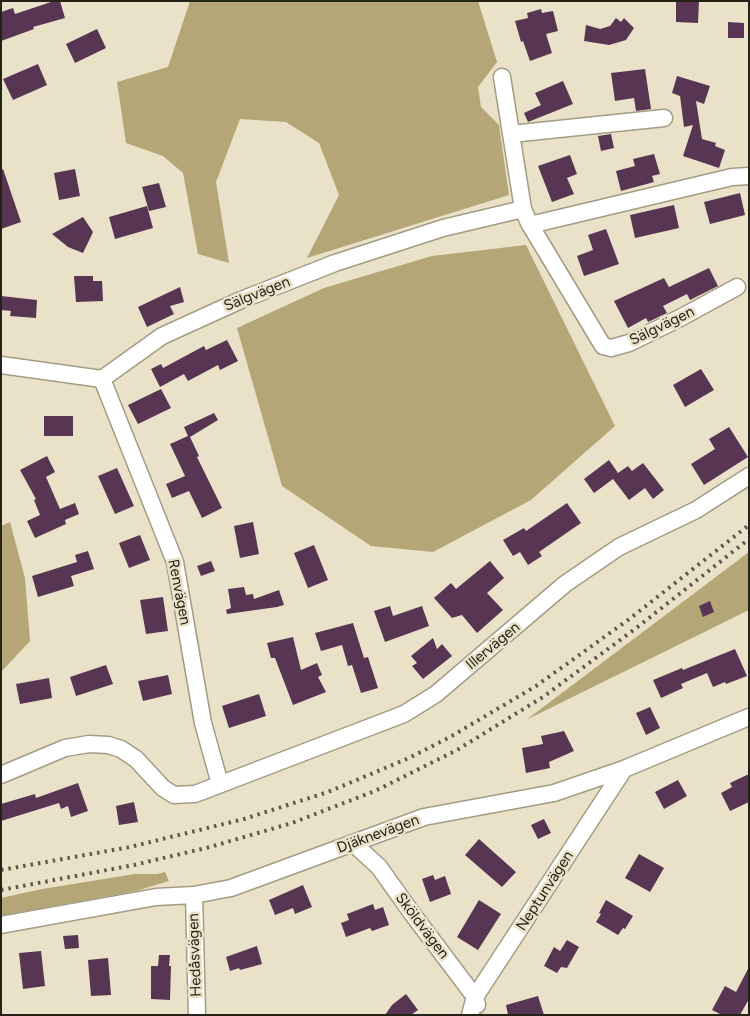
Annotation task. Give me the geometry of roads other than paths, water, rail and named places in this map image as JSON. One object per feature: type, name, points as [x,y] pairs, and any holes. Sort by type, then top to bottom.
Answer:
[{"type":"street","name":"Sälgvägen","points":[[502,77],[522,209],[603,346],[611,348],[629,342],[738,288]]},
{"type":"street","points":[[512,134],[664,118]]},
{"type":"street","points":[[530,225],[732,177],[749,176]]},
{"type":"street","name":"Sälgvägen","points":[[102,379],[162,336],[241,300],[335,263],[443,228],[522,209]]},
{"type":"street","points":[[1,365],[102,379]]},
{"type":"street","name":"Renvägen","points":[[102,379],[175,562],[203,723],[220,784]]},
{"type":"street","name":"Illervägen","points":[[1,775],[64,748],[89,744],[108,745],[121,749],[136,759],[163,788],[174,795],[195,794],[404,714],[436,694],[565,584],[619,547],[696,510],[749,476]]},
{"type":"street","name":"Djäknevägen","points":[[1,924],[156,897],[194,895],[231,888],[424,817],[554,792],[624,769],[749,717]]},
{"type":"street","name":"Neptunvägen","points":[[470,1015],[475,996],[624,769]]},
{"type":"street","name":"Sköldvägen","points":[[353,843],[379,867],[475,996],[480,1015]]},
{"type":"street","name":"Hedåsvägen","points":[[194,895],[197,1015]]},
{"type":"railway","points":[[1,870],[130,847],[244,819],[328,792],[409,758],[450,737],[536,686],[628,620],[749,525]]},
{"type":"railway","points":[[1,890],[134,865],[210,847],[292,823],[375,791],[457,750],[543,697],[635,629],[749,539]]}]
